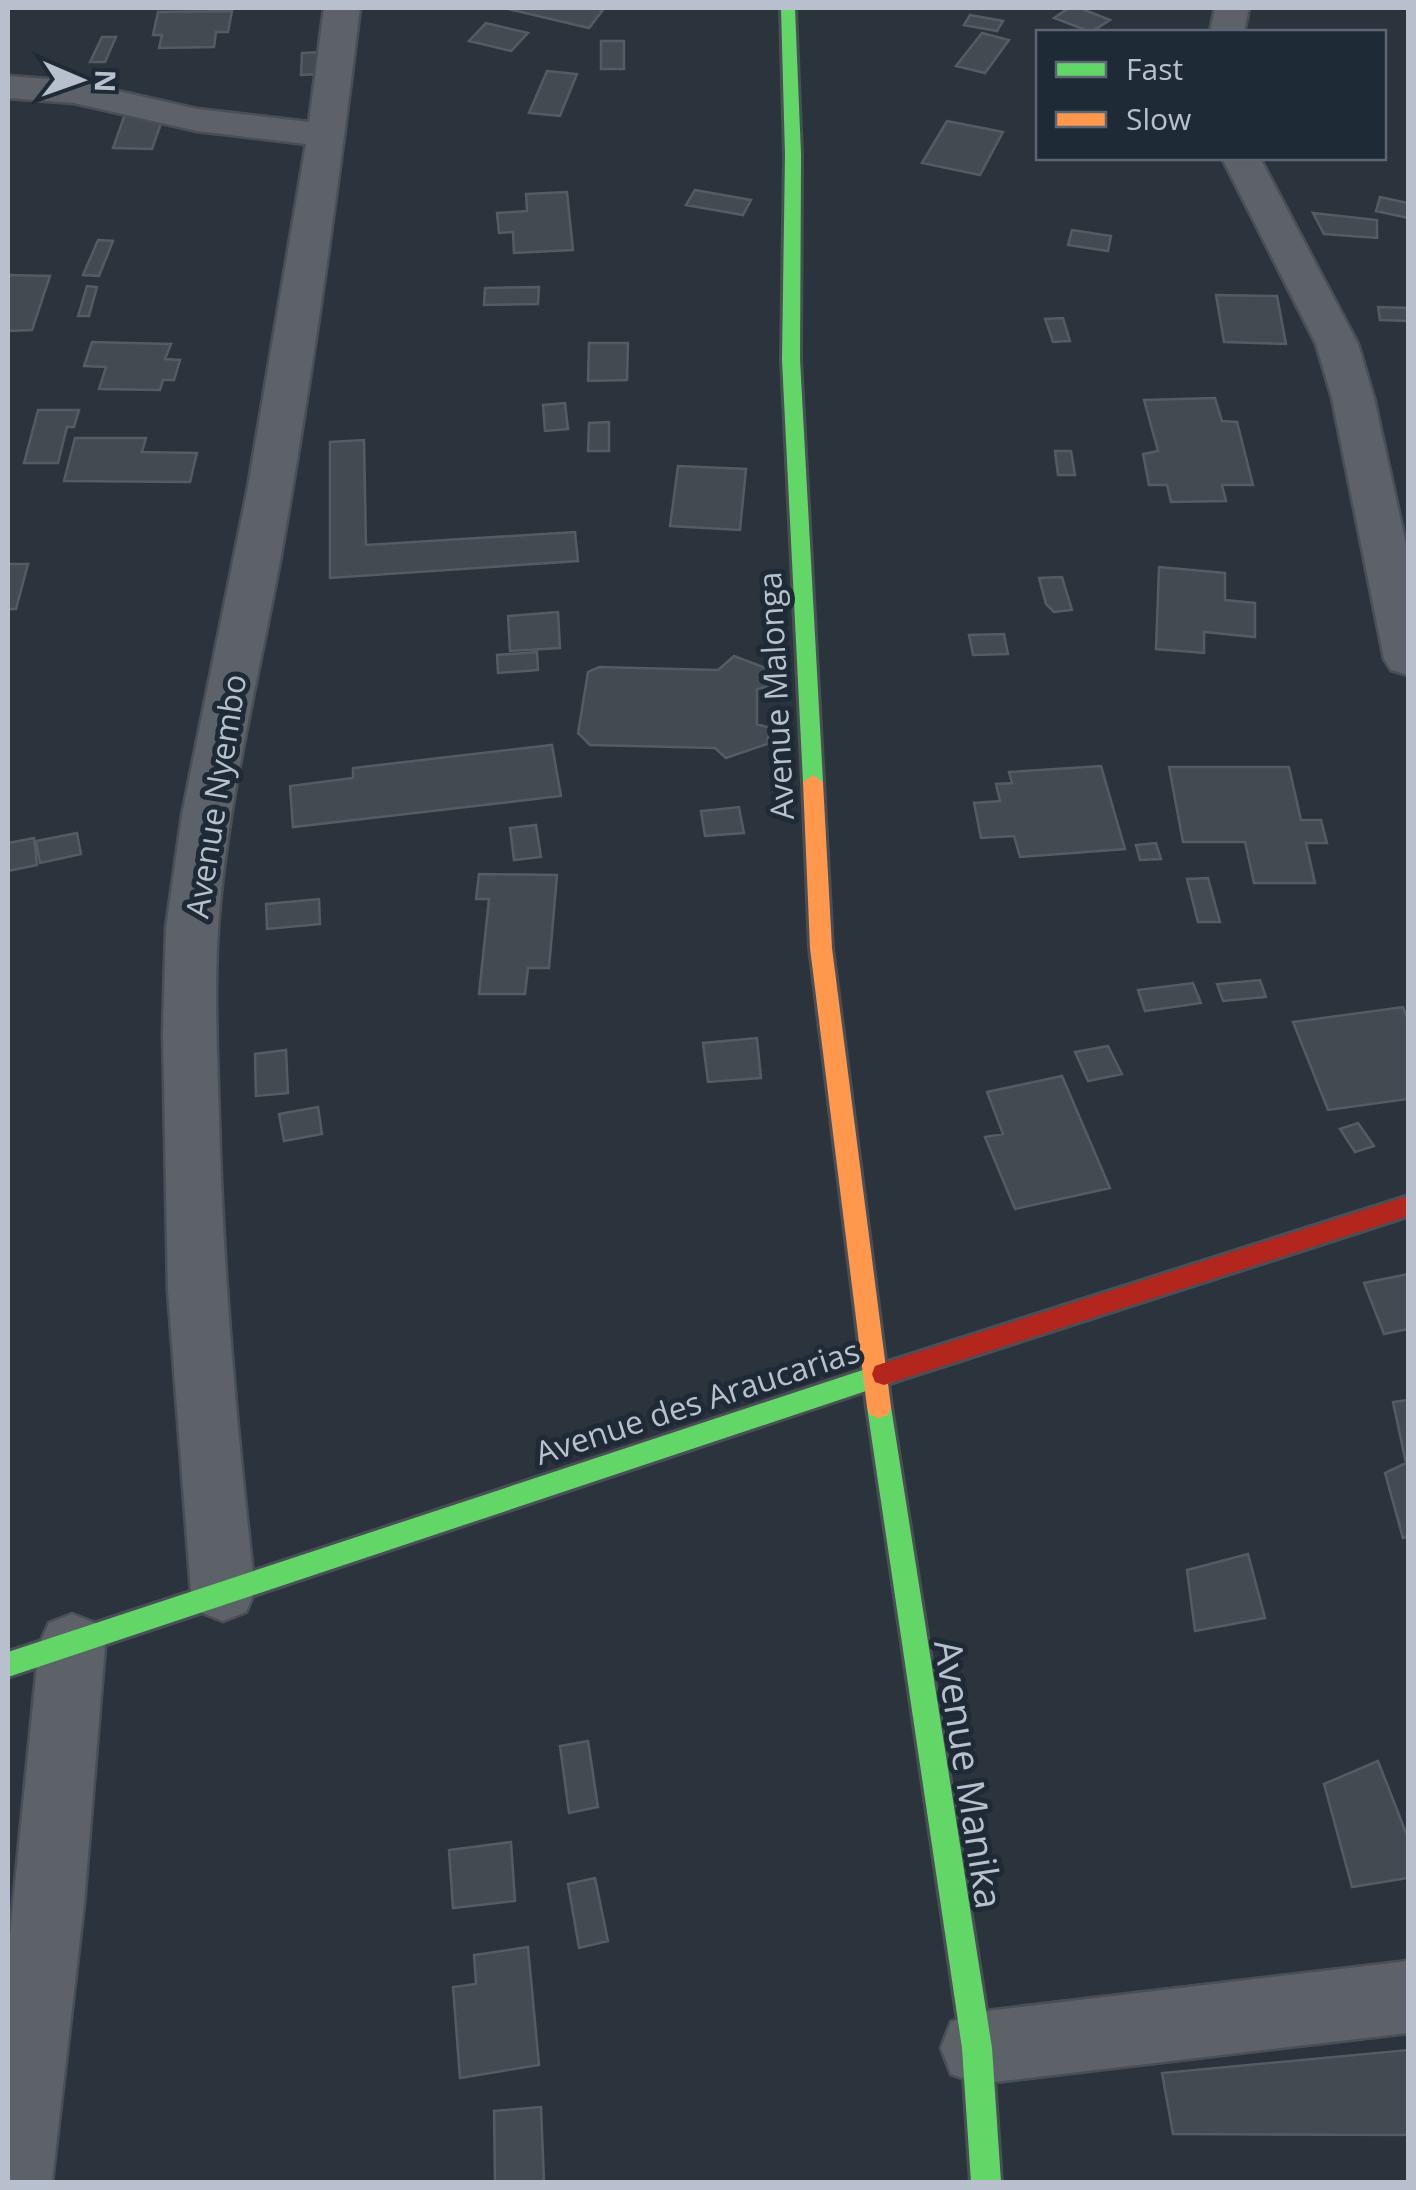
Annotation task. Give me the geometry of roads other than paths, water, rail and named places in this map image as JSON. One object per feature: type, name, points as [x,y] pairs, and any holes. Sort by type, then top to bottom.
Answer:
[{"type":"street","name":"Avenue Nyembo","points":[[223,1591],[202,1405],[192,1233],[190,1042],[194,905],[216,759],[258,553],[327,135],[342,8]]},
{"type":"street","name":"Avenue Malonga","points":[[788,8],[793,154],[791,360],[821,948],[874,1377]]},
{"type":"street","points":[[8,87],[74,92],[196,120],[327,135]]},
{"type":"street","points":[[1242,160],[1337,344],[1353,398],[1408,659]]},
{"type":"street","name":"Avenue des Araucarias","points":[[8,1664],[874,1377],[1408,1206]]},
{"type":"street","name":"Avenue Manika","points":[[874,1377],[977,2048],[986,2182]]},
{"type":"street","points":[[15,2182],[49,1904],[72,1645]]},
{"type":"street","points":[[977,2048],[1408,1997]]}]
